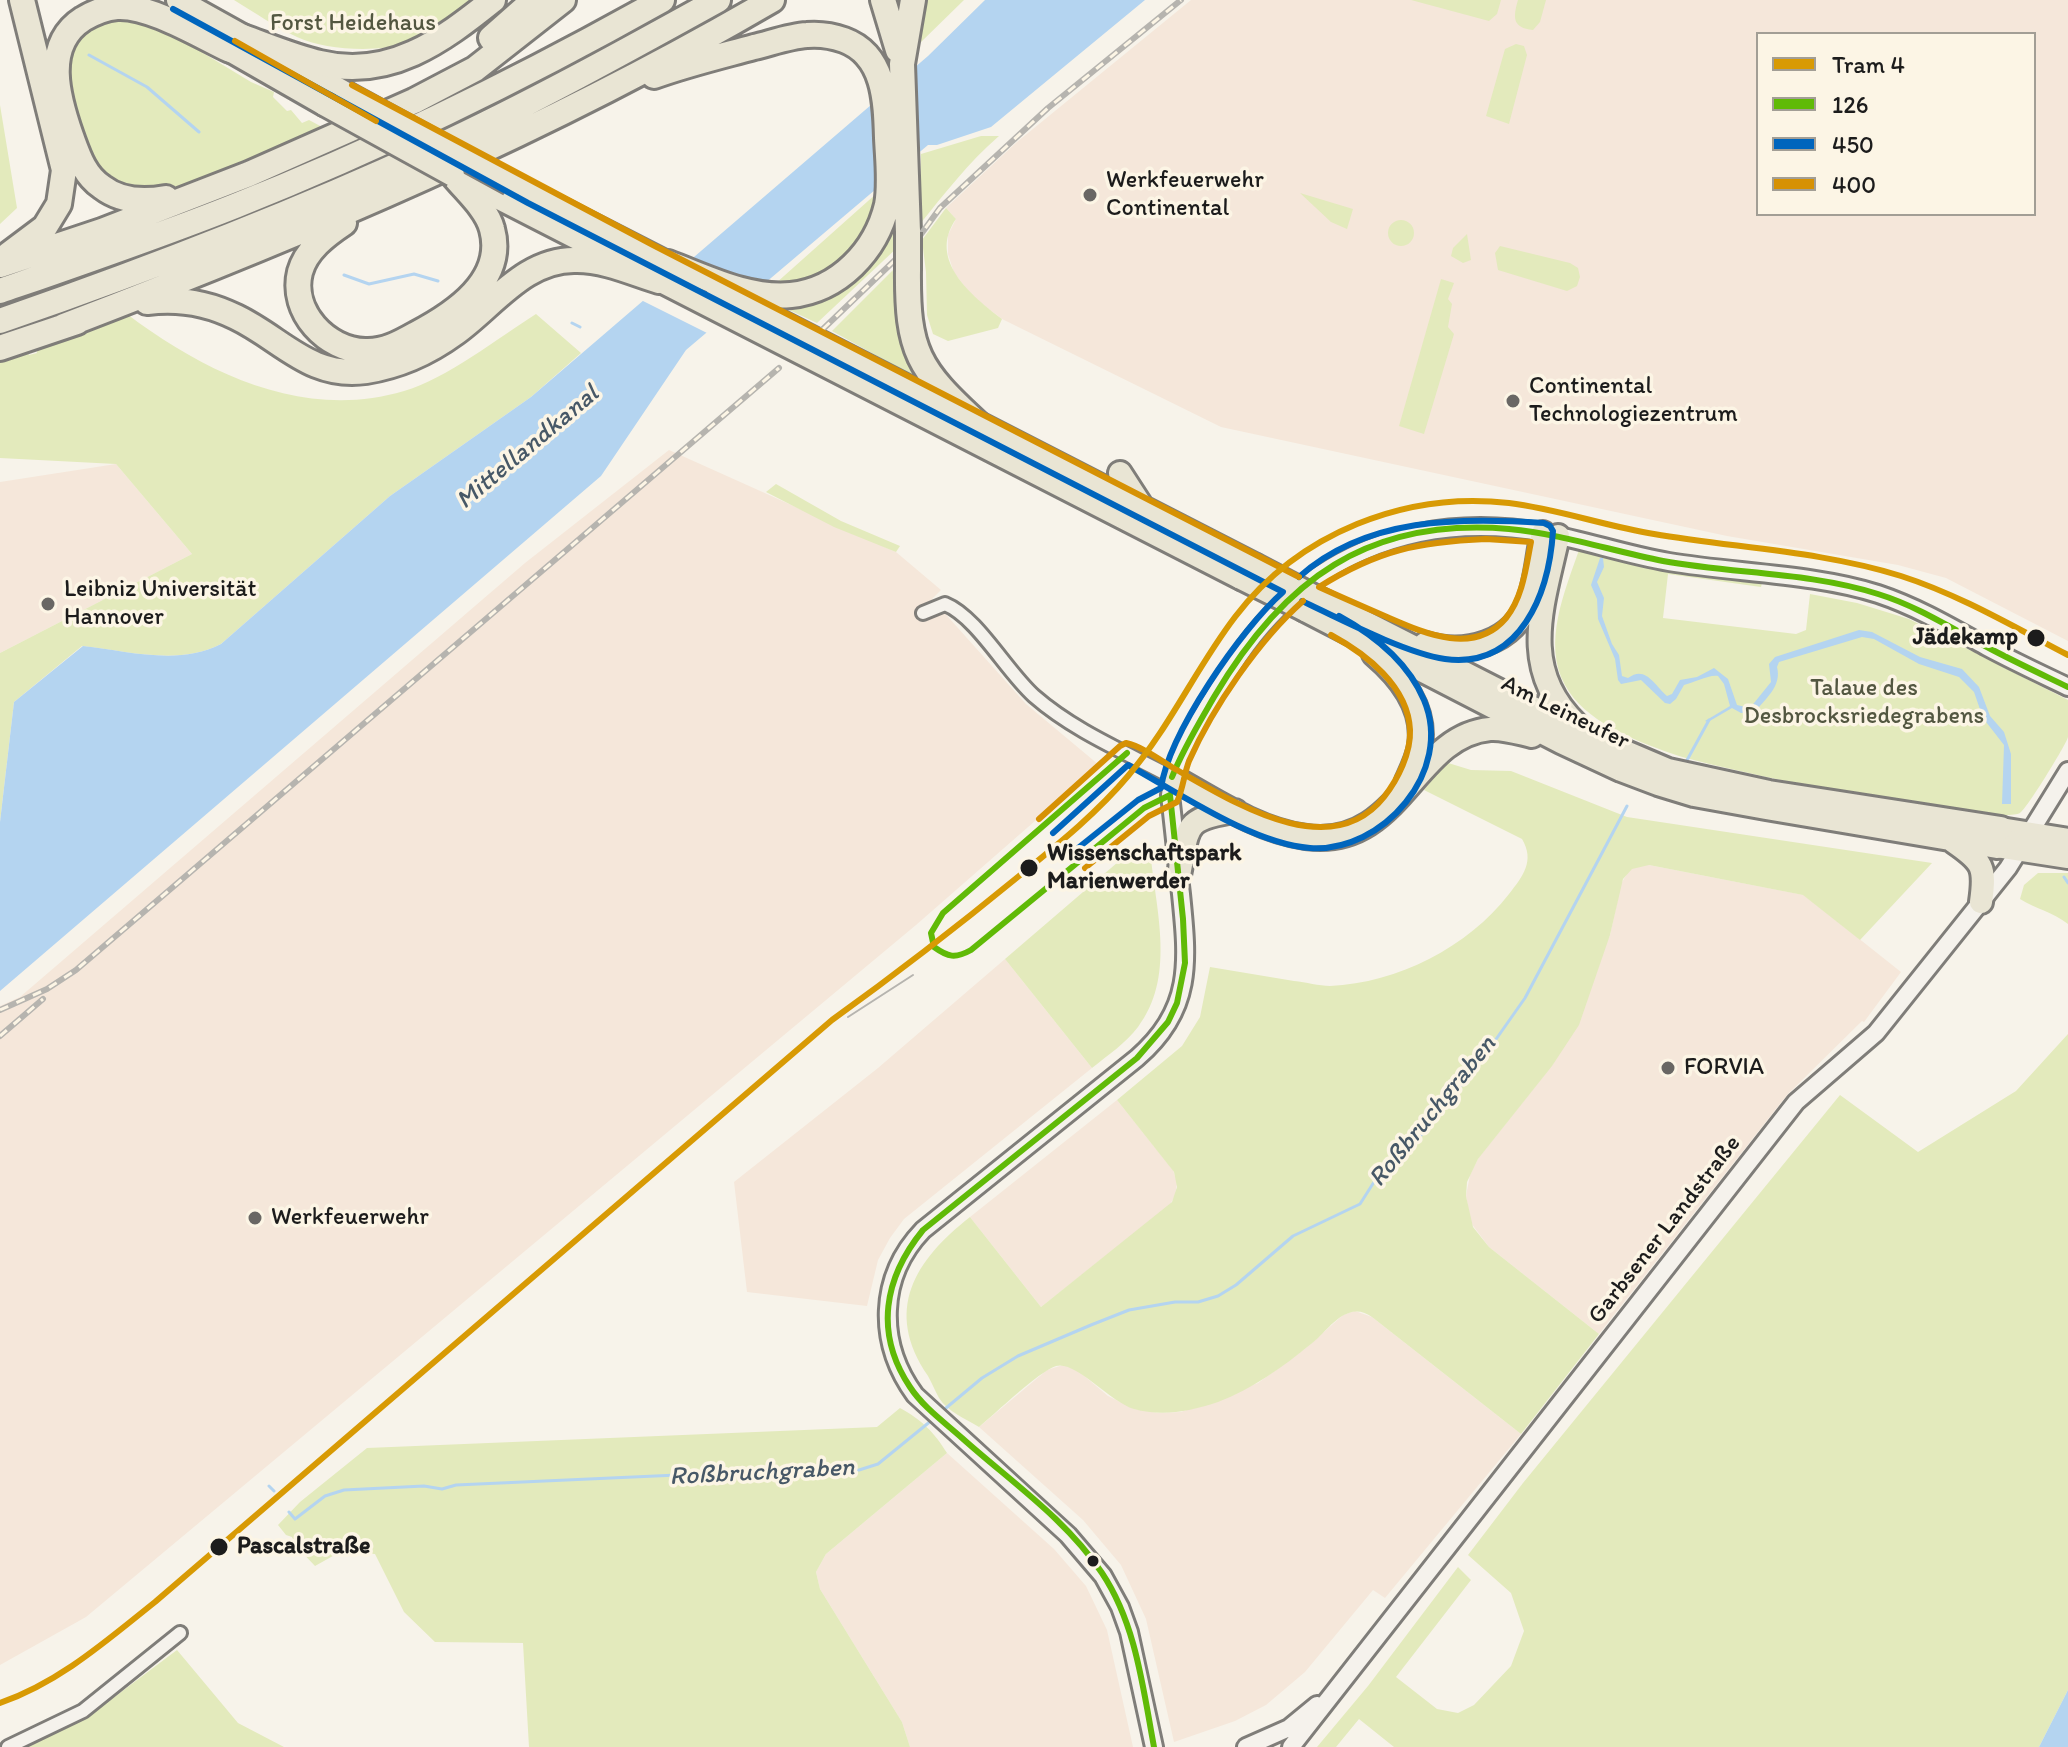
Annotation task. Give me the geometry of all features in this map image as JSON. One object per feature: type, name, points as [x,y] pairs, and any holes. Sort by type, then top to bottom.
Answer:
[{"type":"highway","points":[[0,259],[17,251],[45,227],[59,204],[64,170],[22,0]]},
{"type":"highway","name":"Am Leineufer","points":[[146,0],[347,94],[510,183],[657,275]]},
{"type":"highway","name":"Am Leineufer","points":[[178,0],[324,104],[453,175]]},
{"type":"highway","points":[[249,174],[163,199],[140,201],[119,196],[93,181],[79,158],[56,80],[57,54],[73,27],[93,14],[115,7],[144,11],[237,43],[322,64],[375,66],[423,51],[493,0]]},
{"type":"highway","points":[[414,101],[462,64],[534,0]]},
{"type":"highway","points":[[0,265],[102,231],[249,174],[414,101],[475,69],[563,0]]},
{"type":"highway","points":[[0,291],[124,248],[298,179],[534,68],[662,0]]},
{"type":"highway","points":[[0,321],[205,246],[421,154],[547,93],[718,0]]},
{"type":"highway","points":[[0,348],[227,264],[402,190],[592,98],[772,0]]},
{"type":"highway","points":[[883,0],[902,64]]},
{"type":"highway","points":[[64,326],[150,302],[178,300],[209,306],[238,317],[298,357],[330,371],[349,373],[396,365],[420,354],[455,334],[512,284],[553,262],[577,260],[599,263],[748,293],[750,307],[819,289],[841,277],[868,249],[897,180],[902,64],[913,0]]},
{"type":"highway","points":[[592,98],[665,72],[806,35],[845,40],[869,59],[882,81],[887,107],[908,232],[908,313],[920,358],[942,392],[978,424]]},
{"type":"highway","points":[[402,190],[322,238],[305,260],[300,273],[302,303],[312,324],[324,336],[349,349],[385,349],[444,320],[469,299],[487,274],[494,245],[492,228],[481,196],[453,175]]},
{"type":"highway","name":"Am Leineufer","points":[[481,196],[657,275],[750,307],[1143,508],[1248,572]]},
{"type":"highway","points":[[908,269],[928,338],[936,352]]},
{"type":"highway","name":"Am Leineufer","points":[[750,307],[1248,572],[1588,736],[1668,770],[2012,840]]},
{"type":"highway","points":[[1120,473],[1143,508]]},
{"type":"highway","points":[[1321,606],[1445,649],[1468,649],[1491,642],[1519,620],[1529,601],[1550,534]]},
{"type":"highway","points":[[1550,534],[1540,632],[1541,667],[1548,689],[1559,707],[1588,736]]},
{"type":"highway","name":"Am Leineufer","points":[[1321,606],[1352,635],[1561,742],[1621,770],[1694,795],[1949,839],[2012,840]]},
{"type":"highway","points":[[1352,635],[1392,669],[1407,688],[1429,752]]},
{"type":"highway","points":[[1172,777],[1235,811],[1291,834],[1331,838],[1351,833],[1383,815],[1429,752],[1490,729],[1561,742]]},
{"type":"highway","points":[[1179,875],[1191,824],[1209,815],[1235,811]]},
{"type":"highway","points":[[1949,839],[1976,857],[1981,864],[1984,880],[1981,902]]},
{"type":"main road","name":"Am Leineufer","points":[[2012,840],[2068,839]]},
{"type":"main road","name":"Am Leineufer","points":[[2012,840],[2068,858]]},
{"type":"street","points":[[1154,1747],[1129,1632],[1103,1576],[1068,1535],[937,1416],[907,1383],[890,1343],[887,1308],[898,1265],[909,1246],[931,1222],[1137,1058],[1164,1030],[1180,1000],[1187,966],[1170,795],[1172,777],[1179,757],[1248,644],[1294,592],[1361,551],[1425,531],[1476,527],[1550,534],[1667,562],[1834,584],[1875,593],[1921,611],[2068,687]]},
{"type":"street","points":[[923,613],[945,604],[958,610],[1013,675],[1056,713],[1172,777]]},
{"type":"street","points":[[2012,840],[2068,771]]},
{"type":"street","name":"Garbsener Landstraße","points":[[1291,1747],[1796,1102],[1876,1033],[1981,902],[2012,840]]},
{"type":"street","points":[[8,1747],[83,1711],[180,1633]]},
{"type":"street","name":"Garbsener Landstraße","points":[[1246,1747],[1289,1728],[1314,1708],[1351,1669]]},
{"type":"shaded area","points":[[1191,0],[2068,0],[2068,641],[1946,578],[1898,565],[1727,536],[1221,427],[1002,319],[973,297],[954,273],[948,254],[948,235],[956,219],[946,208],[1017,142]]},
{"type":"shaded area","points":[[669,450],[896,552],[941,590],[932,599],[1026,704],[1099,765],[916,925],[86,1617],[0,1665],[0,1006],[20,997],[525,563]]},
{"type":"shaded area","name":"Leibniz Universität Hannover","points":[[116,464],[192,554],[0,653],[0,482]]},
{"type":"shaded area","points":[[1639,865],[1804,895],[1901,972],[1864,1022],[1787,1095],[1599,1334],[1489,1247],[1471,1223],[1466,1196],[1470,1175],[1479,1157],[1552,1065],[1610,935],[1621,884],[1629,870]]},
{"type":"shaded area","points":[[1005,959],[1092,1068],[904,1219],[878,1260],[867,1306],[747,1292],[734,1182],[878,1068]]},
{"type":"shaded area","points":[[1117,1100],[1173,1170],[1177,1183],[1175,1196],[1169,1206],[1041,1307],[970,1217]]},
{"type":"shaded area","points":[[1355,1311],[1372,1317],[1521,1434],[1385,1598],[1373,1590],[1305,1672],[1266,1705],[1235,1721],[1174,1742],[1146,1619],[1121,1565],[1083,1520],[979,1427],[1047,1370],[1063,1365],[1076,1369],[1108,1396],[1135,1409],[1158,1413],[1181,1412],[1258,1383],[1306,1348],[1343,1315]]},
{"type":"shaded area","points":[[947,1453],[1054,1549],[1086,1586],[1107,1630],[1133,1747],[910,1747],[902,1722],[820,1589],[816,1572],[826,1554]]},
{"type":"green space","name":"Forst Heidehaus","points":[[234,0],[473,0],[415,39],[394,46],[366,49],[322,45],[297,37]]},
{"type":"green space","points":[[926,0],[964,0],[919,44],[917,17]]},
{"type":"green space","points":[[1411,0],[1501,0],[1497,14],[1489,21]]},
{"type":"green space","points":[[1518,0],[1546,0],[1540,22],[1533,30],[1521,27],[1516,21]]},
{"type":"green space","points":[[111,17],[152,22],[251,82],[274,92],[273,97],[302,123],[309,120],[324,128],[175,193],[112,187],[76,133],[66,57],[86,28]]},
{"type":"green space","points":[[1516,44],[1524,46],[1527,55],[1509,124],[1486,116],[1505,49]]},
{"type":"green space","points":[[0,105],[17,208],[0,224]]},
{"type":"green space","points":[[981,136],[999,136],[967,167],[920,224],[921,154]]},
{"type":"green space","points":[[877,193],[867,228],[853,251],[834,269],[800,282],[775,284]]},
{"type":"green space","points":[[1300,193],[1353,209],[1347,229],[1331,222]]},
{"type":"green space","points":[[946,208],[956,219],[948,234],[950,263],[967,288],[1002,319],[998,328],[948,341],[933,334],[927,315],[922,240]]},
{"type":"green space","points":[[1401,220],[1410,224],[1414,233],[1410,242],[1401,246],[1392,242],[1388,233],[1392,224]]},
{"type":"green space","points":[[888,227],[898,228],[899,246],[817,323],[770,301],[796,299]]},
{"type":"green space","points":[[1467,234],[1471,260],[1463,263],[1451,256],[1453,248]]},
{"type":"green space","points":[[1500,246],[1570,263],[1578,268],[1580,277],[1577,286],[1567,291],[1498,270],[1495,253]]},
{"type":"green space","points":[[899,264],[933,387],[832,331]]},
{"type":"green space","points":[[1441,279],[1454,283],[1448,299],[1452,304],[1448,327],[1454,334],[1424,434],[1399,426]]},
{"type":"green space","points":[[127,314],[189,355],[223,372],[257,386],[330,400],[367,399],[420,385],[454,368],[536,314],[581,353],[531,397],[390,496],[221,644],[205,651],[171,656],[82,646],[14,702],[0,822],[0,653],[192,554],[116,464],[0,458],[0,357],[27,349],[29,355],[37,353],[36,346]]},
{"type":"green space","points":[[776,484],[841,521],[900,546],[896,552],[834,527],[766,492]]},
{"type":"green space","name":"Talaue des Desbrocksriedegrabens","points":[[1579,550],[1665,569],[1762,583],[1761,587],[1668,574],[1663,618],[1796,634],[1806,630],[1810,594],[1857,603],[1909,619],[2068,700],[2068,737],[2024,809],[2020,813],[1999,815],[1960,812],[1851,794],[1738,771],[1656,748],[1611,728],[1584,709],[1573,698],[1558,669],[1558,617]]},
{"type":"green space","points":[[1445,762],[1471,770],[1511,771],[1627,817],[1932,863],[1860,940],[1803,895],[1649,865],[1632,869],[1623,879],[1610,935],[1579,1025],[1552,1066],[1478,1159],[1467,1182],[1466,1196],[1473,1227],[1489,1247],[1599,1334],[1521,1434],[1372,1317],[1358,1312],[1339,1318],[1300,1353],[1255,1384],[1231,1397],[1197,1408],[1166,1413],[1134,1409],[1073,1369],[1056,1366],[1039,1376],[979,1427],[952,1411],[943,1403],[929,1379],[915,1352],[908,1329],[907,1308],[921,1269],[934,1251],[970,1217],[1041,1307],[1172,1202],[1177,1187],[1174,1172],[1117,1100],[1182,1046],[1200,1017],[1210,967],[1326,986],[1381,978],[1406,970],[1452,946],[1492,913],[1514,887],[1526,868],[1527,854],[1522,839],[1424,790]]},
{"type":"green space","points":[[1151,859],[1161,945],[1156,988],[1138,1027],[1092,1068],[1005,959],[1118,862]]},
{"type":"green space","points":[[2038,873],[2068,873],[2068,924],[2020,899],[2024,885]]},
{"type":"green space","points":[[2068,1034],[2068,1690],[2039,1747],[1394,1747],[1359,1719],[1336,1747],[1317,1747],[1368,1686],[1458,1567],[1471,1580],[1396,1677],[1437,1709],[1458,1713],[1474,1705],[1511,1666],[1524,1631],[1511,1593],[1468,1555],[1523,1483],[1840,1095],[1918,1152],[2016,1091]]},
{"type":"green space","points":[[900,1408],[927,1427],[947,1453],[826,1554],[816,1572],[820,1589],[902,1722],[910,1747],[529,1747],[523,1643],[435,1642],[404,1612],[375,1554],[340,1552],[315,1566],[278,1525],[300,1502],[367,1448],[877,1427]]},
{"type":"green space","points":[[177,1650],[238,1723],[284,1747],[25,1747],[85,1719]]},
{"type":"water","name":"Mittellandkanal","points":[[985,0],[1145,0],[991,127],[937,145],[928,145],[686,350],[601,476],[0,991],[0,822],[14,702],[83,646],[171,656],[205,651],[221,644],[390,496],[531,397],[928,56]]},
{"type":"water","points":[[1600,558],[1603,558],[1604,567],[1597,582],[1604,598],[1602,616],[1619,655],[1622,676],[1644,675],[1667,696],[1672,694],[1680,680],[1697,677],[1714,668],[1728,679],[1737,705],[1750,708],[1771,682],[1769,664],[1775,657],[1859,630],[1872,632],[1920,657],[1962,669],[1979,687],[1990,716],[2004,732],[2011,754],[2011,804],[2002,804],[2004,745],[1983,718],[1974,692],[1959,677],[1919,664],[1874,639],[1862,637],[1779,662],[1775,686],[1755,712],[1741,713],[1732,708],[1708,722],[1705,721],[1730,706],[1724,684],[1718,676],[1684,685],[1670,704],[1665,703],[1641,680],[1621,684],[1615,659],[1598,619],[1597,599],[1591,585]]},
{"type":"water","points":[[2068,1690],[2068,1747],[2039,1747]]},
{"type":"pier","points":[[689,255],[737,279],[770,285],[711,335],[639,299]]},
{"type":"waterway","points":[[89,55],[147,87],[199,132]]},
{"type":"waterway","points":[[344,275],[369,284],[414,274],[438,281]]},
{"type":"waterway","points":[[572,323],[580,327]]},
{"type":"waterway","name":"Roßbruchgraben","points":[[1686,762],[1709,720]]},
{"type":"waterway","name":"Roßbruchgraben","points":[[940,1413],[982,1378],[1018,1356],[1091,1325],[1129,1310],[1175,1302],[1198,1302],[1218,1296],[1236,1285],[1293,1236],[1360,1204],[1374,1182],[1405,1155],[1480,1062],[1525,998],[1627,806]]},
{"type":"waterway","points":[[2064,877],[2068,883]]},
{"type":"waterway","name":"Roßbruchgraben","points":[[289,1512],[295,1519],[325,1496],[344,1490],[424,1486],[442,1489],[456,1485],[766,1471],[859,1470],[878,1464],[932,1420]]},
{"type":"waterway","name":"Roßbruchgraben","points":[[269,1486],[274,1491]]},
{"type":"tram line","name":"4","points":[[0,1703],[62,1672],[155,1602],[832,1020],[950,931],[1076,829],[1116,790],[1143,757],[1235,617],[1261,587],[1290,562],[1322,541],[1357,524],[1431,504],[1470,501],[1509,503],[1654,534],[1809,555],[1901,576],[1944,592],[2068,655]]},
{"type":"tram line","points":[[848,1017],[913,975]]},
{"type":"railway","points":[[823,329],[919,237],[940,208],[1048,108],[1181,0]]},
{"type":"railway","points":[[0,1010],[47,989],[76,970],[779,368]]},
{"type":"railway","points":[[0,1036],[43,999]]},
{"type":"transit line","name":"450","points":[[173,9],[528,203],[1283,592],[1247,630],[1209,683],[1178,739],[1161,788],[1138,800],[1073,852]]},
{"type":"transit line","name":"400","points":[[235,41],[376,121]]},
{"type":"transit line","name":"400","points":[[352,85],[653,245],[1299,577]]},
{"type":"transit line","name":"450","points":[[1299,577],[1325,557],[1354,542],[1415,525],[1512,521],[1544,523],[1553,531],[1545,579],[1526,622],[1512,639],[1493,652],[1471,659],[1445,659],[1411,650],[1302,601]]},
{"type":"transit line","name":"126","points":[[1172,777],[1197,726],[1241,656],[1269,620],[1300,589],[1334,565],[1372,546],[1413,534],[1459,528],[1529,531],[1663,561],[1798,577],[1852,587],[1906,605],[2068,687]]},
{"type":"transit line","name":"400","points":[[1486,539],[1531,542],[1523,582],[1512,610],[1493,630],[1479,636],[1464,639],[1432,634],[1319,587],[1360,564],[1399,550],[1486,539]]},
{"type":"transit line","name":"400","points":[[1085,868],[1149,816],[1177,802],[1189,761],[1224,697],[1270,635],[1303,601]]},
{"type":"transit line","name":"450","points":[[1053,833],[1128,765],[1217,816],[1288,844],[1310,848],[1337,846],[1363,837],[1386,822],[1406,802],[1420,779],[1429,754],[1431,727],[1424,700],[1409,674],[1377,641],[1339,616]]},
{"type":"transit line","name":"400","points":[[1039,819],[1126,743],[1252,810],[1281,820],[1309,826],[1337,826],[1362,817],[1384,797],[1394,782],[1403,765],[1410,730],[1402,699],[1383,673],[1331,635]]},
{"type":"transit line","name":"126","points":[[1127,753],[943,913],[931,933],[934,947],[952,956],[971,950],[1144,808],[1170,795]]},
{"type":"transit line","name":"126","points":[[1154,1747],[1142,1679],[1130,1635],[1114,1593],[1102,1573],[1055,1518],[921,1401],[899,1367],[891,1346],[888,1306],[899,1267],[923,1230],[1137,1058],[1168,1022],[1177,1003],[1185,963],[1170,795]]},
{"type":"place","name":"Werkfeuerwehr Continental","points":[[1090,195]]},
{"type":"place","name":"Continental Technologiezentrum","points":[[1513,401]]},
{"type":"place","name":"Leibniz Universität Hannover","points":[[48,604]]},
{"type":"place","name":"Jädekamp","points":[[2036,638]]},
{"type":"place","name":"Wissenschaftspark Marienwerder","points":[[1029,868]]},
{"type":"place","name":"FORVIA","points":[[1668,1068]]},
{"type":"place","name":"Werkfeuerwehr","points":[[255,1218]]},
{"type":"place","name":"Pascalstraße","points":[[219,1547]]}]
